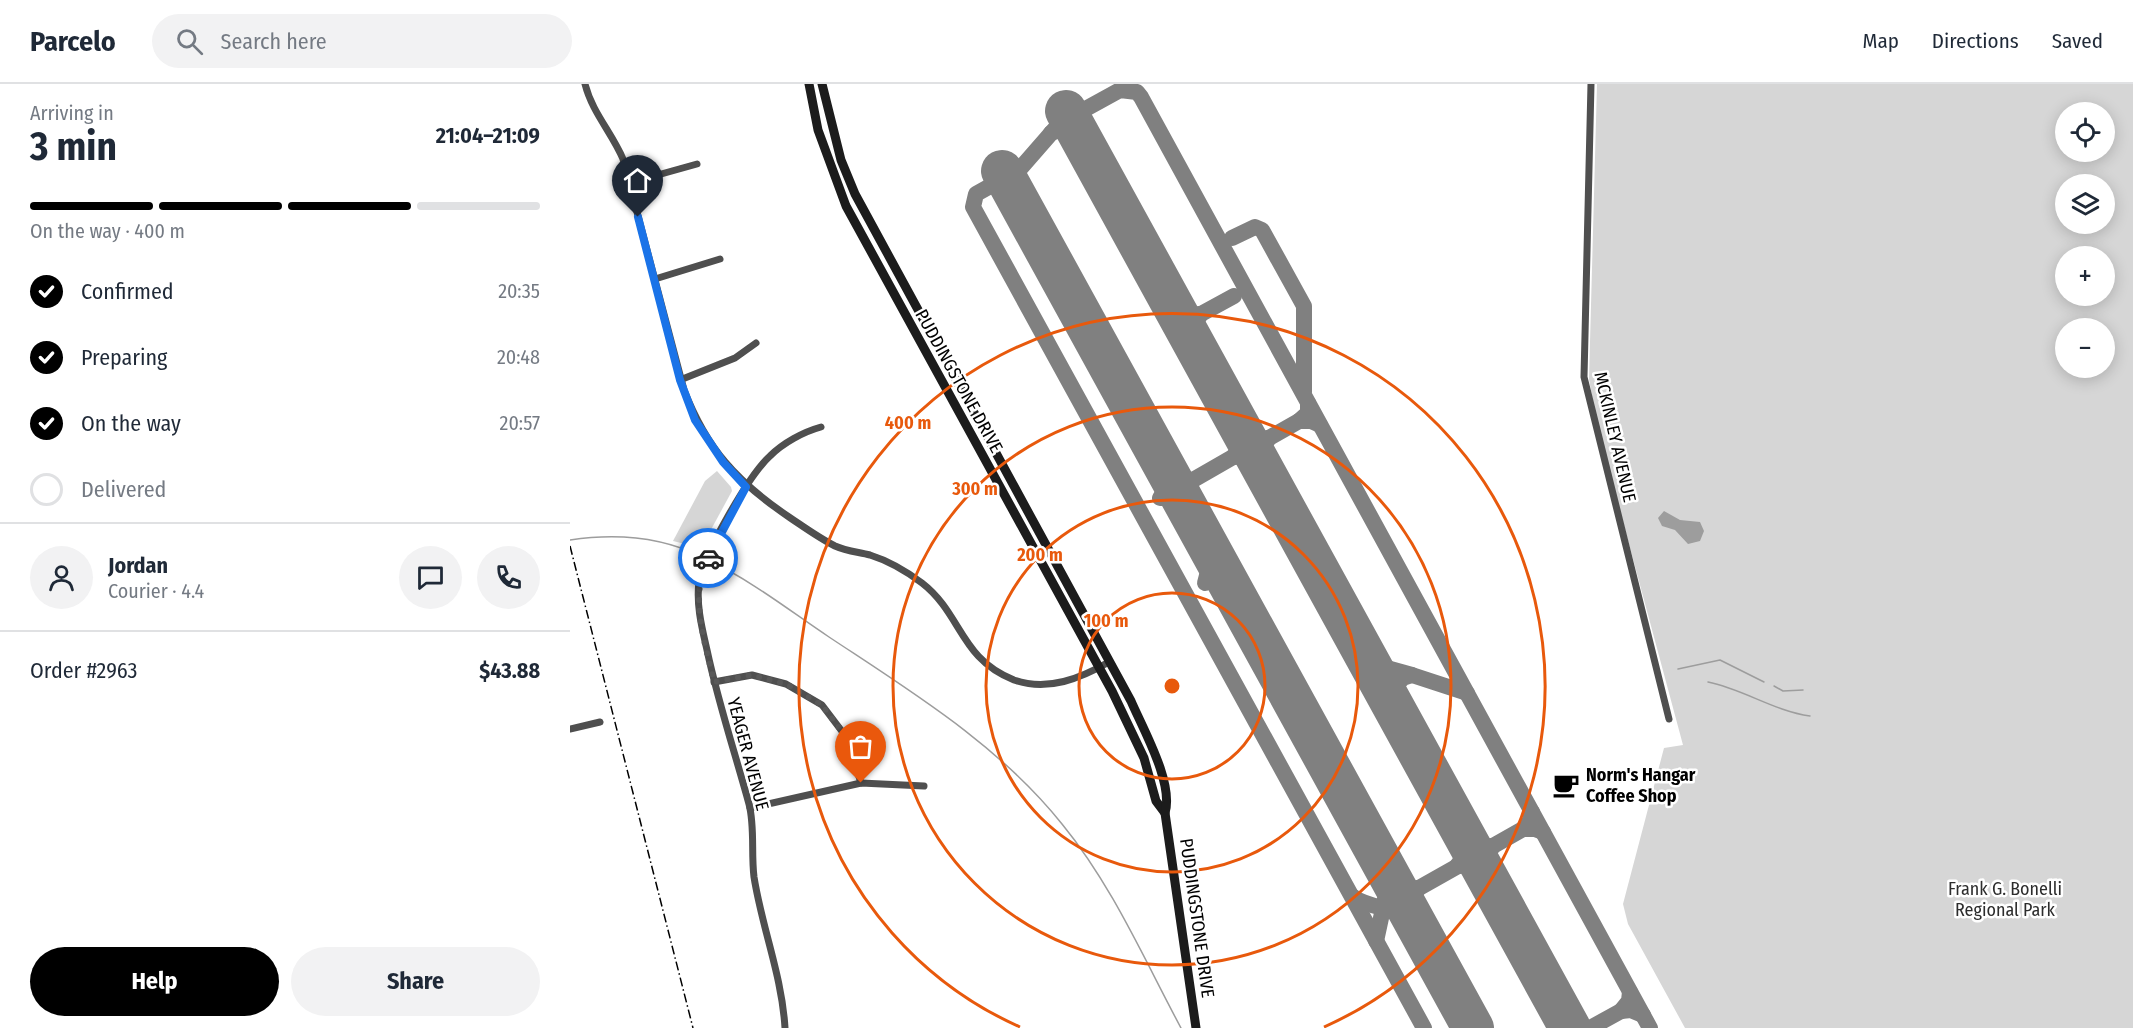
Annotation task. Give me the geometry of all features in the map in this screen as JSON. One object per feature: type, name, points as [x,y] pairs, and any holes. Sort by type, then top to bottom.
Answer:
[{"type":"street","points":[[585,84],[594,109],[616,141],[655,279],[680,380],[695,420],[709,443],[746,487],[829,543],[882,559],[920,581],[947,609],[966,643],[978,657],[1000,673],[1016,680],[1043,684],[1078,678],[1109,662]]},
{"type":"street","name":"PUDDINGSTONE DRIVE","points":[[809,84],[818,130],[846,206],[1099,667],[1135,737],[1156,801],[1165,813]]},
{"type":"street","name":"PUDDINGSTONE DRIVE","points":[[822,84],[841,160],[855,194],[1131,701],[1155,755],[1168,803],[1165,813],[1196,1028]]},
{"type":"street","name":"MCKINLEY AVENUE","points":[[1591,84],[1584,377],[1669,719]]},
{"type":"street","points":[[629,183],[697,164]]},
{"type":"street","points":[[655,279],[720,260]]},
{"type":"street","points":[[680,380],[735,358],[756,344]]},
{"type":"street","name":"YEAGER AVENUE","points":[[785,1028],[783,994],[762,918],[754,875],[750,808],[714,682],[699,615],[699,582],[710,552],[746,487],[770,456],[806,431],[821,427]]},
{"type":"street","points":[[714,682],[752,675],[786,684],[822,705],[847,738],[861,783]]},
{"type":"street","points":[[570,729],[600,722]]},
{"type":"street","points":[[750,808],[861,783],[924,786]]},
{"type":"green space","name":"Frank G. Bonelli Regional Park","points":[[1597,84],[2133,84],[2133,1028],[1685,1028],[1628,924],[1623,904],[1664,748],[1683,745],[1597,425],[1589,379]]},
{"type":"green space","points":[[717,471],[732,491],[701,548],[673,541],[705,481]]},
{"type":"shaded area","points":[[1664,511],[1680,520],[1700,522],[1704,531],[1700,541],[1688,544],[1675,530],[1662,526],[1658,518]]},
{"type":"waterway","points":[[570,540],[604,537],[638,538],[671,545],[703,557]]},
{"type":"waterway","points":[[710,561],[756,587],[923,700],[1011,769],[1080,847],[1112,897],[1181,1028]]},
{"type":"waterway","points":[[1678,669],[1720,660],[1764,682]]},
{"type":"waterway","points":[[1708,682],[1784,710],[1810,716]]},
{"type":"waterway","points":[[1774,686],[1783,691],[1803,690]]},
{"type":"taxiway","points":[[1424,1028],[973,207],[976,194],[1019,170],[1060,123],[1120,90],[1137,92],[1141,97],[1650,1028]]},
{"type":"taxiway","points":[[1051,133],[1061,129],[1078,132]]},
{"type":"taxiway","points":[[1232,238],[1255,227],[1262,230],[1304,306],[1304,392]]},
{"type":"taxiway","points":[[1201,314],[1234,296]]},
{"type":"taxiway","points":[[1176,311],[1185,315],[1201,314],[1192,328],[1192,341]]},
{"type":"taxiway","points":[[1308,403],[1308,413],[1299,421],[1311,421],[1320,425]]},
{"type":"taxiway","points":[[1269,438],[1299,421]]},
{"type":"taxiway","points":[[1242,433],[1259,439],[1269,438],[1261,450],[1260,465]]},
{"type":"taxiway","points":[[1244,436],[1240,449],[1233,457],[1244,456],[1258,462]]},
{"type":"taxiway","points":[[1193,480],[1233,457]]},
{"type":"taxiway","points":[[1167,472],[1177,479],[1193,480],[1185,491],[1186,506]]},
{"type":"taxiway","points":[[1167,472],[1166,488],[1160,498],[1175,498],[1186,506]]},
{"type":"taxiway","points":[[1207,545],[1210,564],[1205,583],[1210,578],[1218,577],[1228,583]]},
{"type":"taxiway","points":[[1362,650],[1376,665],[1412,675],[1403,678],[1394,687],[1393,706]]},
{"type":"taxiway","points":[[1412,675],[1467,693]]},
{"type":"taxiway","points":[[1532,812],[1529,823],[1523,829],[1543,832]]},
{"type":"taxiway","points":[[1493,846],[1523,829]]},
{"type":"taxiway","points":[[1465,838],[1467,853],[1457,866],[1471,865],[1487,877]]},
{"type":"taxiway","points":[[1465,838],[1479,847],[1493,846],[1484,861],[1487,877]]},
{"type":"taxiway","points":[[1419,888],[1458,866]]},
{"type":"taxiway","points":[[1386,871],[1404,887],[1419,888],[1411,897],[1412,917]]},
{"type":"taxiway","points":[[1376,941],[1389,881],[1388,874]]},
{"type":"taxiway","points":[[1352,896],[1367,904],[1400,913],[1414,921]]},
{"type":"taxiway","points":[[1630,992],[1629,1001],[1621,1011],[1631,1010],[1643,1015]]},
{"type":"taxiway","points":[[1592,1027],[1621,1011]]},
{"type":"taxiway","points":[[1565,1019],[1582,1028]]},
{"type":"runway","points":[[1066,111],[1570,1028]]},
{"type":"runway","points":[[1002,171],[1473,1028]]},
{"type":"railway","points":[[570,546],[693,1028]]},
{"type":"way so far","points":[[708,558],[699,582],[699,615],[714,682],[752,675],[786,684],[822,705],[847,738],[861,783]]},
{"type":"place","name":"Norm's Hangar Coffee Shop","points":[[1566,785]]},
{"type":"route","points":[[638,217],[680,380],[695,420],[723,462],[746,487],[708,558]]}]
